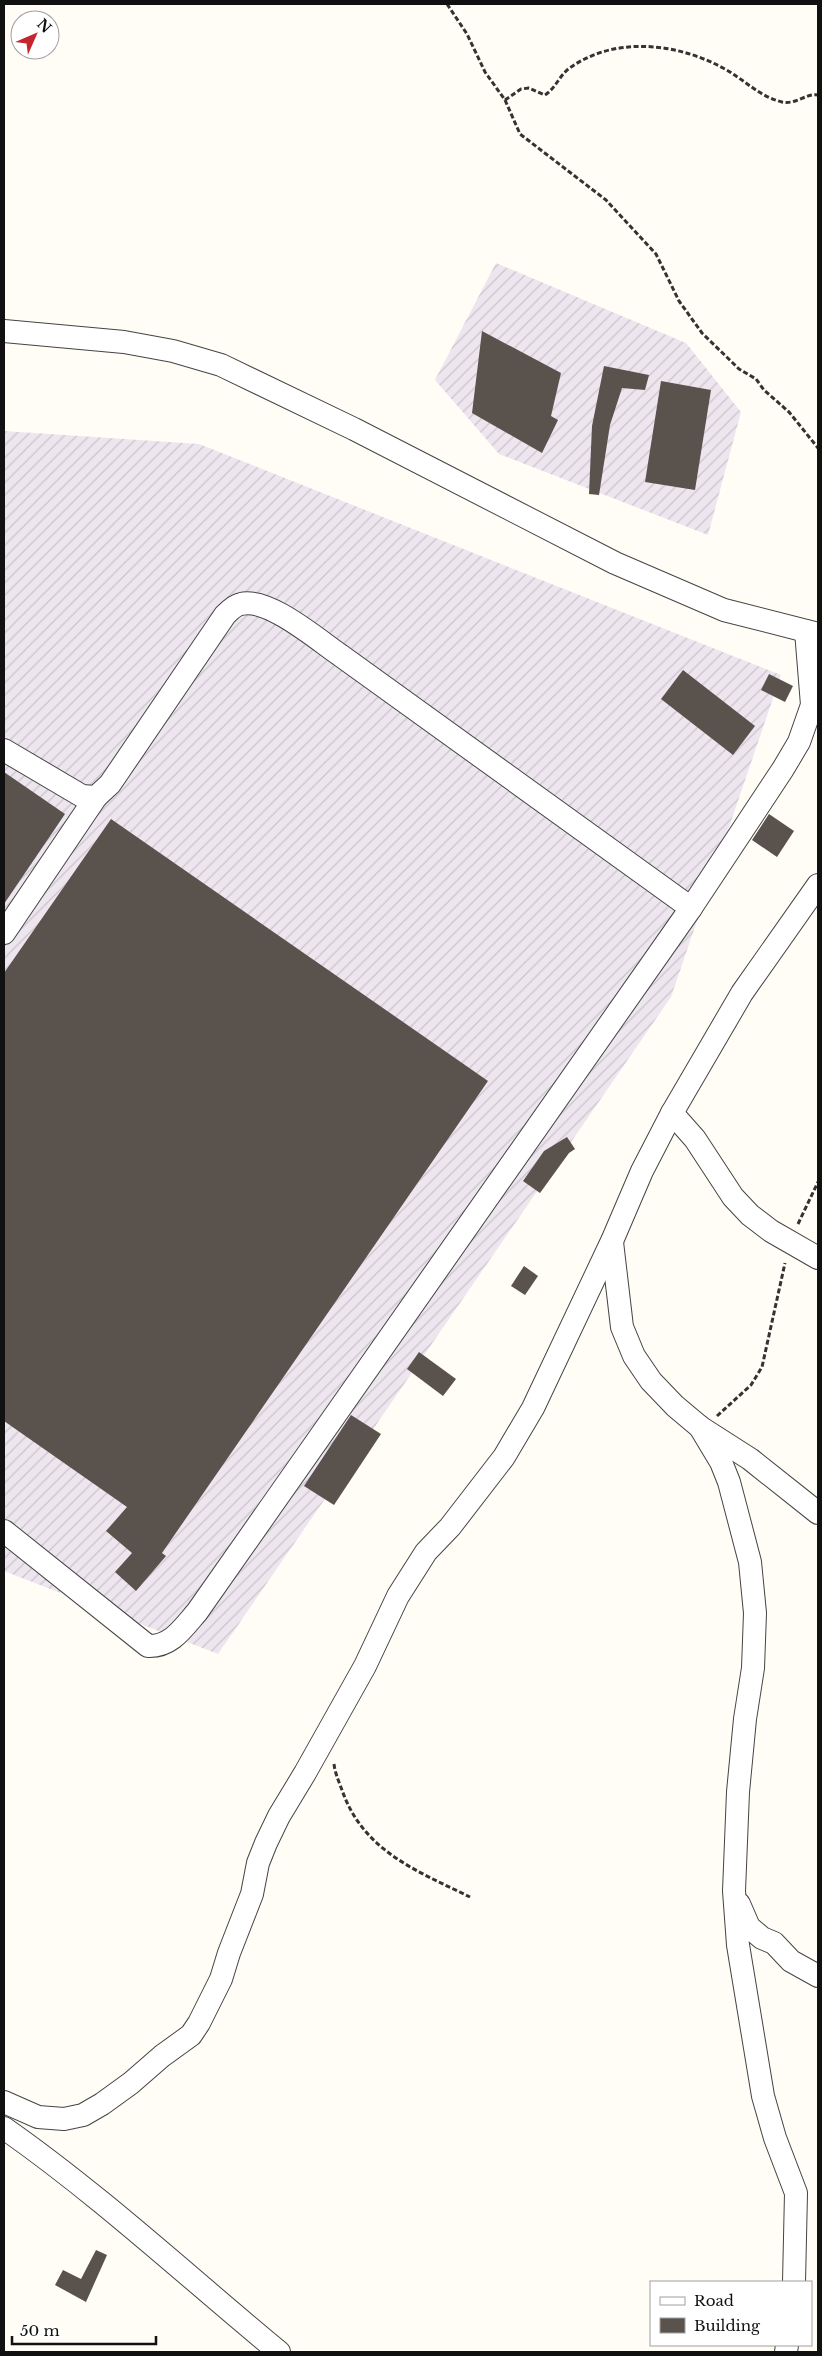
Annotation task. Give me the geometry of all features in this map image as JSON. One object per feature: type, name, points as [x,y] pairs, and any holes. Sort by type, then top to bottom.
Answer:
[{"type":"street","points":[[4,331],[124,342],[173,351],[222,365],[354,429],[615,563],[724,610],[812,632],[812,706],[806,726],[783,769],[691,908],[197,1612],[170,1641],[157,1647],[148,1646],[136,1639],[4,1531]]},
{"type":"street","points":[[4,933],[96,797],[110,784],[224,615],[240,604],[257,604],[283,616],[691,908]]},
{"type":"street","points":[[4,750],[82,796],[96,797]]},
{"type":"street","points":[[4,2102],[38,2117],[64,2119],[83,2114],[102,2104],[131,2083],[162,2056],[191,2035],[221,1979],[252,1894],[258,1864],[279,1816],[306,1773],[360,1675],[398,1596],[426,1552],[450,1527],[504,1457],[533,1408],[612,1241],[642,1171],[696,1067],[742,993],[818,884]]},
{"type":"street","points":[[672,1113],[700,1146],[733,1197],[750,1215],[818,1258]]},
{"type":"street","points":[[612,1241],[622,1327],[634,1356],[651,1381],[675,1406],[700,1427],[750,1459],[818,1513]]},
{"type":"street","points":[[700,1427],[721,1462],[729,1482],[750,1562],[755,1613],[753,1668],[745,1719],[738,1792],[734,1891],[738,1945],[763,2096],[775,2138],[796,2193],[794,2281]]},
{"type":"street","points":[[734,1891],[742,1915],[750,1927],[762,1938],[774,1943],[791,1961],[818,1976]]},
{"type":"street","points":[[4,2128],[29,2145],[130,2226],[279,2352]]},
{"type":"path","points":[[447,4],[467,34],[485,72],[505,100],[520,134],[606,200],[656,254],[679,301],[702,333],[739,369],[756,379],[764,390],[789,412],[818,448]]},
{"type":"path","points":[[505,100],[521,89],[529,88],[545,95],[571,67],[597,55],[640,45],[666,48],[715,63],[739,77],[756,91],[780,101],[797,102],[810,95],[818,95]]},
{"type":"path","points":[[700,1427],[733,1403],[751,1385],[762,1366],[790,1242],[818,1182]]},
{"type":"path","points":[[334,1761],[344,1798],[355,1818],[374,1842],[398,1862],[470,1897]]},
{"type":"shaded area","points":[[496,263],[686,343],[741,412],[708,535],[499,454],[435,380]]},
{"type":"shaded area","points":[[4,431],[199,444],[781,675],[671,997],[218,1654],[4,1571]]},
{"type":"building","points":[[482,331],[561,373],[551,416],[558,420],[542,453],[472,413]]},
{"type":"building","points":[[604,366],[649,375],[645,390],[622,388],[610,425],[599,495],[589,494],[592,426]]},
{"type":"building","points":[[661,381],[711,390],[695,490],[645,482]]},
{"type":"building","points":[[683,670],[755,726],[733,755],[661,699]]},
{"type":"building","points":[[769,674],[793,686],[785,702],[761,690]]},
{"type":"building","points":[[4,772],[65,814],[4,904]]},
{"type":"building","points":[[769,814],[794,831],[777,857],[752,840]]},
{"type":"building","points":[[111,819],[488,1081],[162,1553],[166,1556],[136,1591],[115,1572],[132,1553],[106,1531],[127,1507],[4,1421],[4,973]]},
{"type":"building","points":[[567,1137],[575,1149],[569,1153],[540,1193],[523,1181],[544,1151]]},
{"type":"building","points":[[524,1266],[538,1276],[525,1295],[511,1286]]},
{"type":"building","points":[[419,1352],[456,1379],[443,1396],[407,1369]]},
{"type":"building","points":[[351,1415],[381,1434],[334,1505],[304,1486]]},
{"type":"building","points":[[96,2250],[107,2255],[86,2302],[55,2285],[63,2270],[81,2279]]}]
